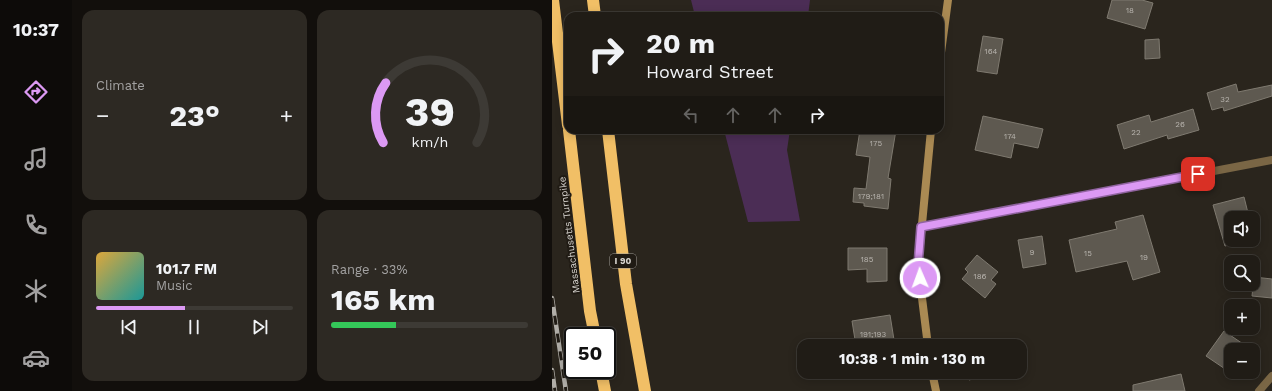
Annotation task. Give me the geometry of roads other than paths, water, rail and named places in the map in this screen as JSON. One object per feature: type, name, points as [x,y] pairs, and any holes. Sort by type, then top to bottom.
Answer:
[{"type":"highway","points":[[553,0],[564,92]]},
{"type":"highway","points":[[593,0],[594,12]]},
{"type":"highway","name":"Massachusetts Turnpike","points":[[569,134],[590,311],[593,327]]},
{"type":"highway","name":"I 90","points":[[608,134],[626,284],[645,391]]},
{"type":"highway","points":[[603,379],[605,391]]},
{"type":"main road","points":[[944,30],[948,0]]},
{"type":"main road","points":[[927,339],[918,266],[931,134]]},
{"type":"main road","points":[[933,379],[936,391]]},
{"type":"street","points":[[921,227],[1272,160]]},
{"type":"street","points":[[1259,391],[1272,376]]},
{"type":"railway","points":[[552,298],[566,391]]},
{"type":"railway","points":[[552,370],[555,391]]}]
